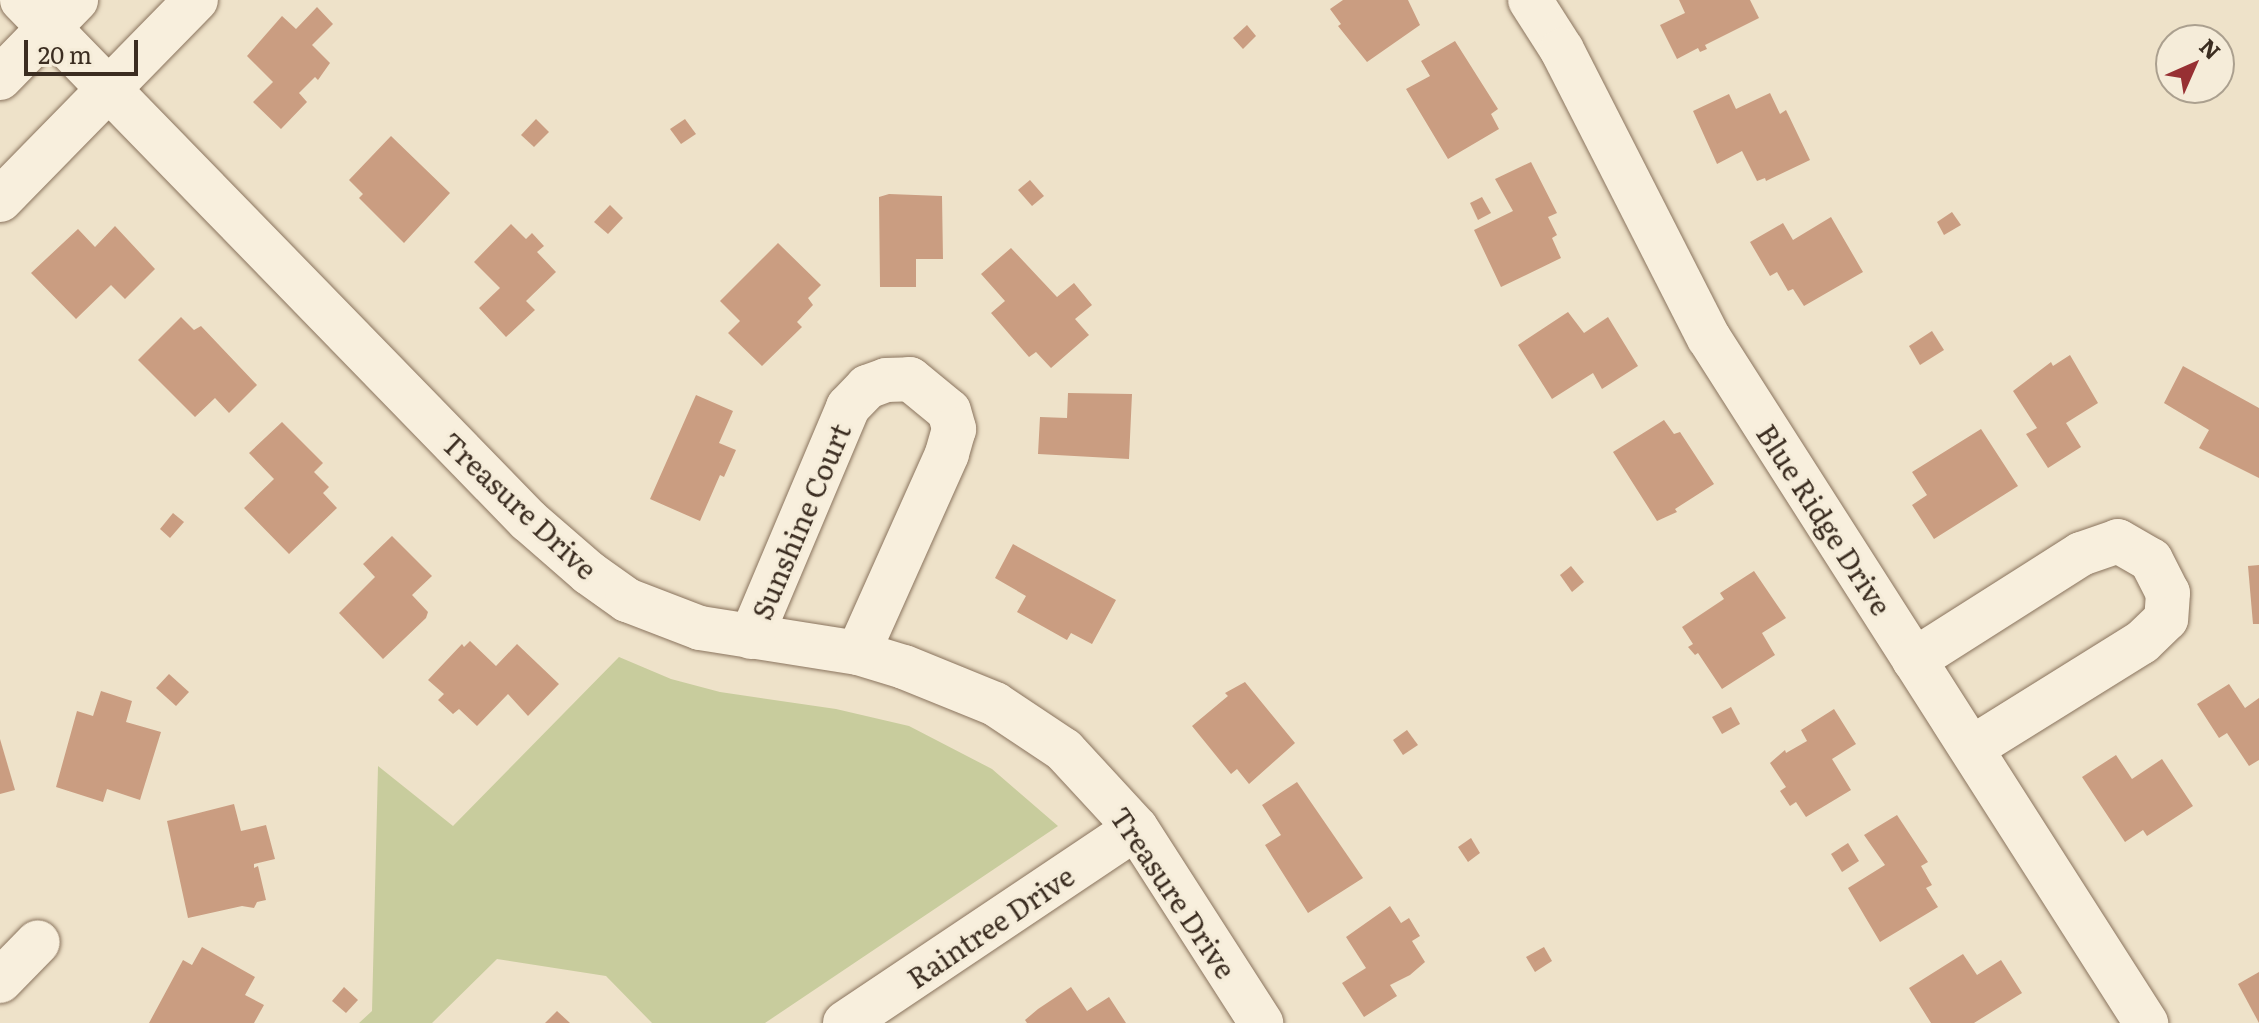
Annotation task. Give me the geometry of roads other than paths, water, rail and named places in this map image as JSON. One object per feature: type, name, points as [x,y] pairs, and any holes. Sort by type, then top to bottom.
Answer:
[{"type":"street","points":[[0,200],[196,0]]},
{"type":"street","name":"Blue Ridge Drive","points":[[1530,0],[1562,50],[1709,338],[2146,1023]]},
{"type":"street","points":[[0,78],[49,9]]},
{"type":"street","name":"Treasure Drive","points":[[49,9],[109,89],[528,520],[589,573],[627,600],[670,619],[751,637],[858,653],[904,667],[995,704],[1064,750],[1136,828],[1261,1023]]},
{"type":"street","name":"Sunshine Court","points":[[751,637],[848,407],[867,387],[886,380],[910,379],[949,411],[954,429],[947,454],[858,653]]},
{"type":"street","points":[[1914,660],[2081,554],[2118,541],[2151,560],[2168,593],[2166,619],[2142,642],[1972,748]]},
{"type":"street","name":"Raintree Drive","points":[[845,1023],[1136,828]]},
{"type":"street","points":[[0,981],[38,942]]}]
